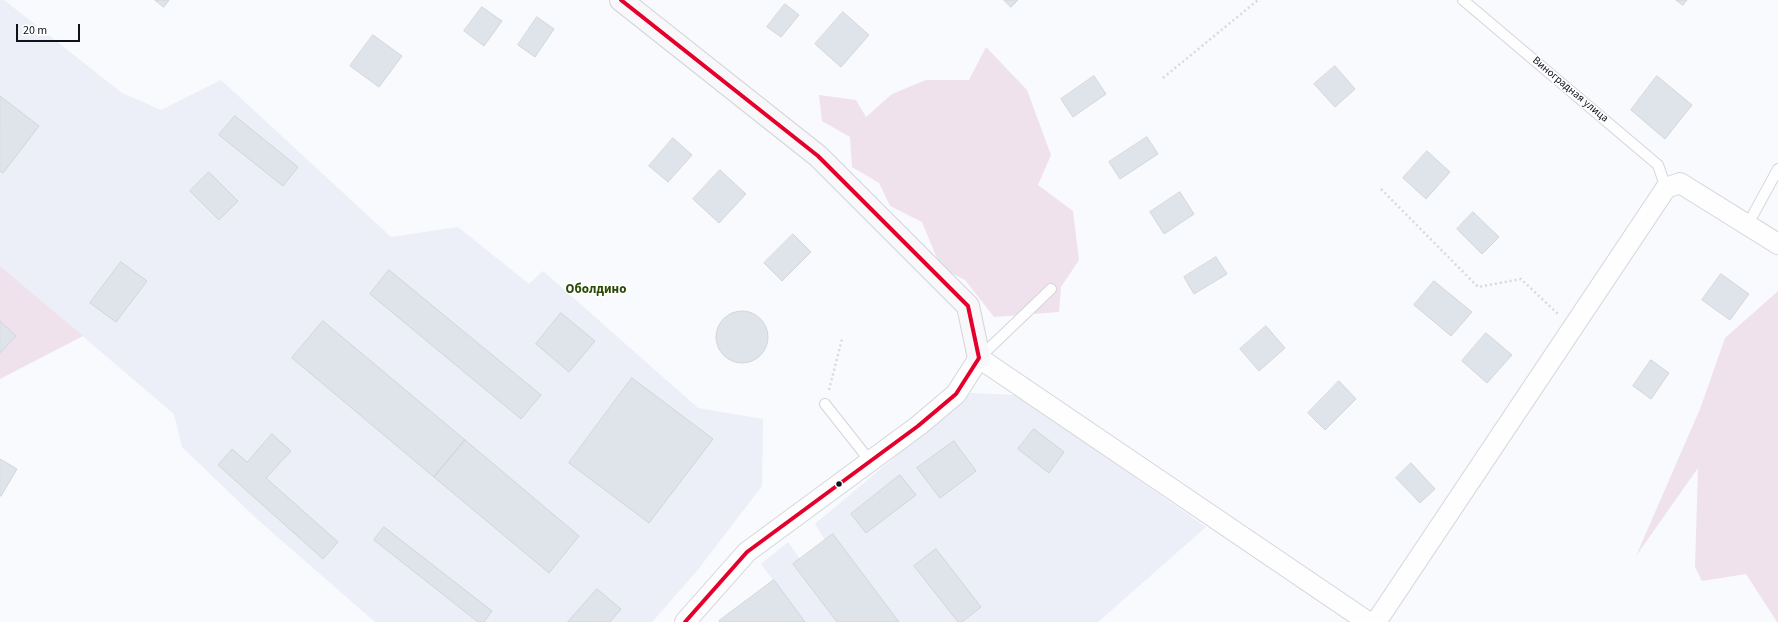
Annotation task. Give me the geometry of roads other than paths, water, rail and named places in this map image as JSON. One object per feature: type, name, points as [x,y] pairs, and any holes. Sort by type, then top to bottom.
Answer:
[{"type":"street","points":[[621,0],[818,156],[968,306],[979,358],[1368,622]]},
{"type":"street","points":[[1376,622],[1666,188],[1680,183],[1778,244]]},
{"type":"street","points":[[685,622],[747,552],[870,461],[956,394],[979,358]]},
{"type":"lane","name":"Виноградная улица","points":[[1463,0],[1658,165],[1666,188]]},
{"type":"lane","points":[[1748,224],[1778,169]]},
{"type":"lane","points":[[979,358],[1051,289]]},
{"type":"lane","points":[[825,404],[870,461]]},
{"type":"district","name":"Оболдино","points":[[596,290]]}]
